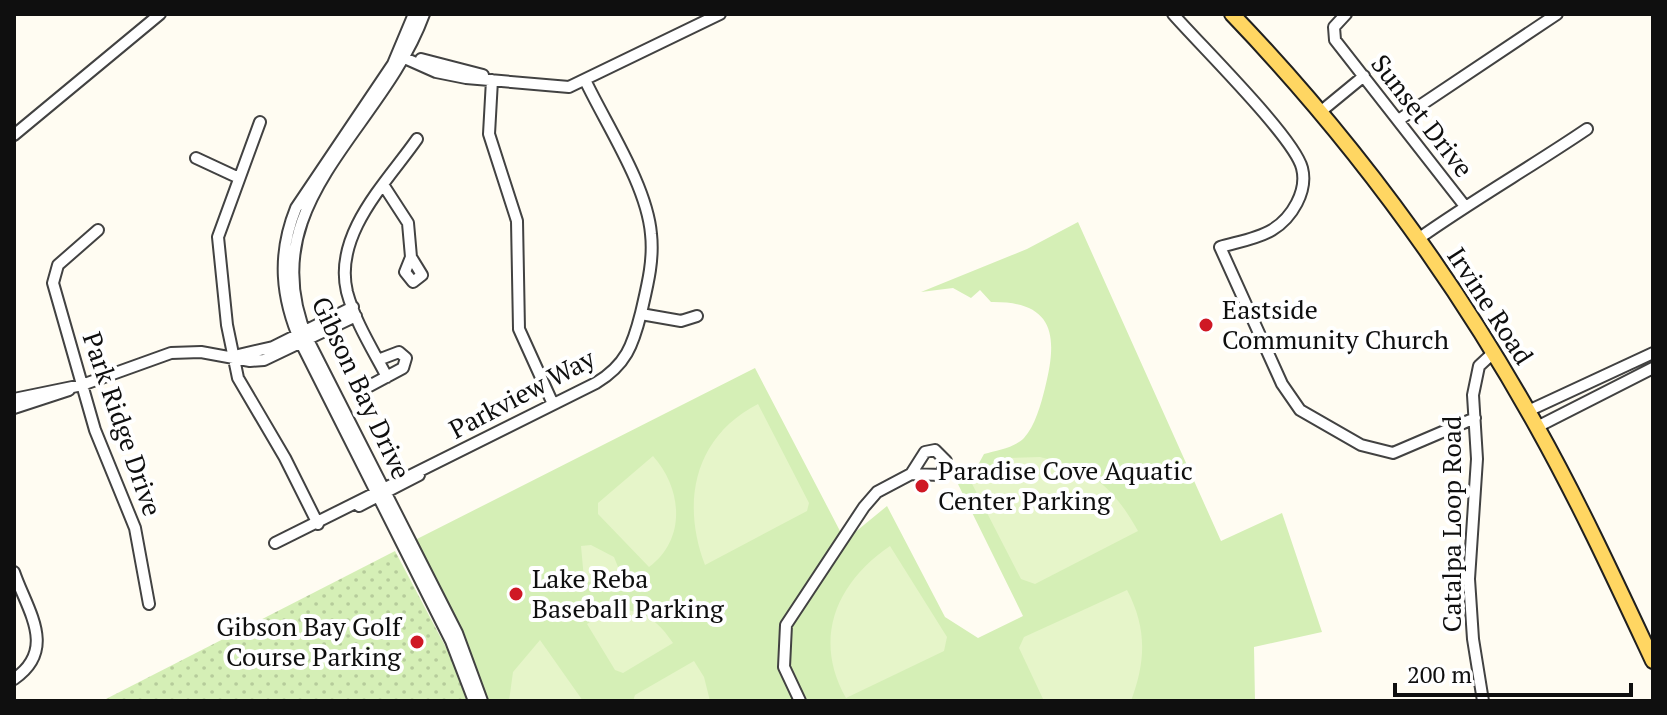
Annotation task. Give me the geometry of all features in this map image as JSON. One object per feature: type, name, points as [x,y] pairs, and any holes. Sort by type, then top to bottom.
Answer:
[{"type":"main road","name":"Irvine Road","points":[[1232,14],[1319,113],[1418,239],[1493,353],[1582,512],[1653,661]]},
{"type":"street","points":[[14,135],[160,14]]},
{"type":"street","name":"Gibson Bay Drive","points":[[403,53],[414,14]]},
{"type":"street","name":"Gibson Bay Drive","points":[[424,14],[403,53],[310,183],[291,221],[282,274],[286,300],[303,338],[482,701]]},
{"type":"street","points":[[403,53],[436,72],[558,88],[586,82],[720,14]]},
{"type":"street","points":[[1173,14],[1284,140],[1302,166],[1304,184],[1297,204],[1278,226],[1220,247],[1291,400],[1339,434],[1361,445],[1393,453],[1475,418]]},
{"type":"street","name":"Sunset Drive","points":[[1346,14],[1334,27],[1334,37],[1464,205]]},
{"type":"street","points":[[1400,119],[1557,14]]},
{"type":"street","points":[[1319,113],[1364,76]]},
{"type":"street","points":[[492,80],[489,134],[517,221],[519,329],[553,404]]},
{"type":"street","name":"Parkview Way","points":[[275,543],[607,376],[624,361],[641,314],[652,255],[650,222],[638,189],[586,82]]},
{"type":"street","points":[[260,122],[223,217],[218,247],[232,357],[241,385],[285,458],[318,524]]},
{"type":"street","points":[[1418,239],[1464,205],[1505,184],[1587,129]]},
{"type":"street","points":[[387,377],[354,312],[346,283],[347,253],[359,223],[417,139]]},
{"type":"street","points":[[196,158],[239,178]]},
{"type":"street","points":[[384,186],[408,223],[411,257]]},
{"type":"street","name":"Park Ridge Drive","points":[[98,230],[58,265],[52,276],[95,430],[135,528],[149,604]]},
{"type":"street","points":[[14,408],[30,399],[82,385],[171,353],[257,361],[354,312]]},
{"type":"street","points":[[641,314],[681,321],[697,316]]},
{"type":"street","points":[[360,391],[403,368],[406,358],[399,352],[378,360]]},
{"type":"street","name":"Catalpa Loop Road","points":[[1483,701],[1473,639],[1469,579],[1477,459],[1475,376],[1479,366],[1493,353]]},
{"type":"street","points":[[1528,411],[1653,353]]},
{"type":"street","points":[[1537,427],[1653,368]]},
{"type":"street","points":[[14,399],[30,399]]},
{"type":"street","points":[[800,701],[783,659],[783,634],[788,617],[864,507],[877,492],[911,474]]},
{"type":"street","points":[[14,572],[38,637],[30,664],[14,679]]},
{"type":"street","name":"Gibson Bay Drive","points":[[467,666],[474,701]]},
{"type":"green space","points":[[1078,222],[1221,541],[1282,513],[1322,632],[1254,647],[1255,701],[486,701],[470,653],[415,540],[755,368],[840,531],[848,538],[887,506],[945,617],[978,638],[1023,616],[955,478],[958,471],[978,465],[984,454],[1020,441],[1031,427],[1042,401],[1049,369],[1051,338],[1047,325],[1040,315],[1028,308],[991,302],[980,290],[971,298],[953,288],[921,292],[1027,249]]},
{"type":"green space","points":[[758,404],[809,503],[807,511],[705,565],[694,518],[698,473],[719,434]]},
{"type":"green space","points":[[653,456],[670,483],[676,513],[670,542],[649,567],[598,514],[598,503]]},
{"type":"green space","points":[[1040,457],[1073,467],[1098,481],[1119,502],[1138,531],[1035,584],[1021,579],[968,476],[1007,458]]},
{"type":"green space","points":[[591,545],[614,557],[622,577],[589,582],[584,579],[581,546]]},
{"type":"green space","points":[[890,546],[947,637],[944,651],[846,698],[831,654],[835,613],[856,576]]},
{"type":"green space","points":[[395,551],[451,657],[467,701],[102,701]]},
{"type":"green space","points":[[1127,590],[1138,618],[1142,645],[1140,672],[1131,701],[1044,701],[1019,648],[1024,637]]},
{"type":"green space","points":[[621,609],[651,619],[673,643],[623,673],[615,670],[587,624],[605,612]]},
{"type":"green space","points":[[540,640],[583,701],[509,701],[513,672]]},
{"type":"green space","points":[[694,661],[704,677],[710,701],[633,701],[635,695]]},
{"type":"place","name":"Eastside Community Church","points":[[1206,325]]},
{"type":"place","name":"Paradise Cove Aquatic Center Parking","points":[[922,486]]},
{"type":"place","name":"Lake Reba Baseball Parking","points":[[516,594]]},
{"type":"place","name":"Gibson Bay Golf Course Parking","points":[[417,642]]}]
